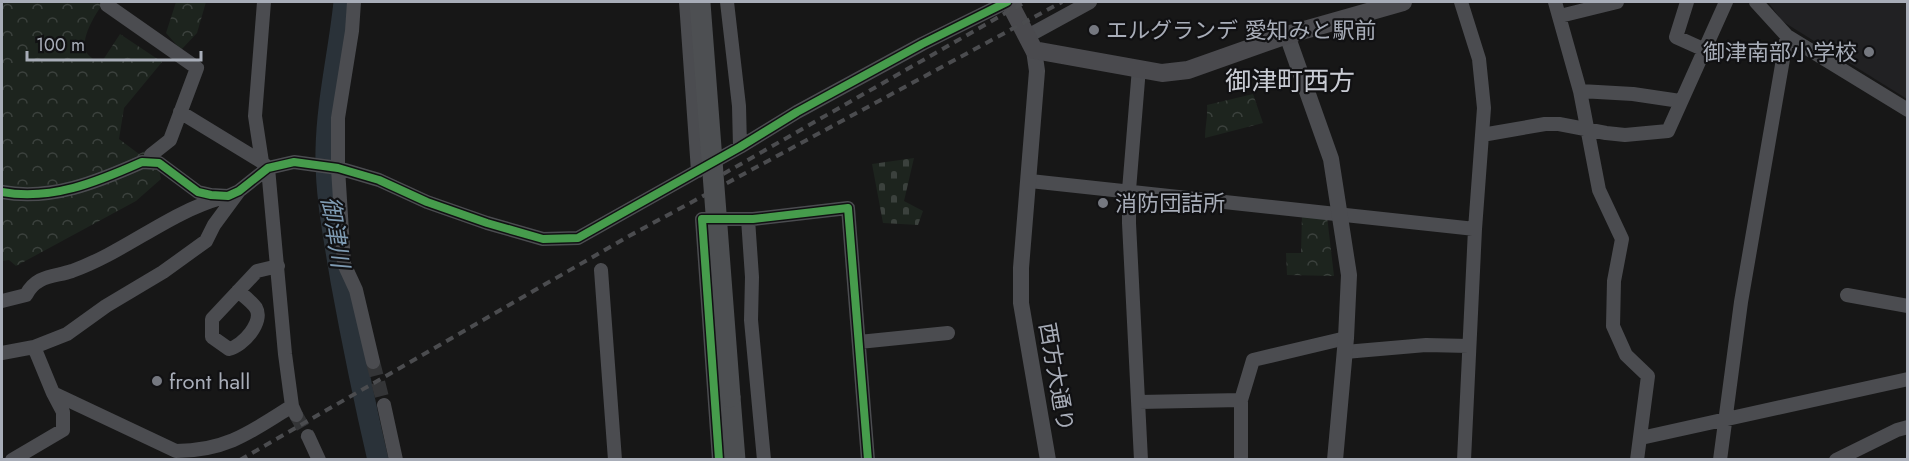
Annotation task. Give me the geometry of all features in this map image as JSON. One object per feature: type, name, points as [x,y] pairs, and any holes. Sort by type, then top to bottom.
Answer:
[{"type":"main road","points":[[696,2],[735,459]]},
{"type":"main road","points":[[1008,2],[1030,43],[1162,73],[1188,70],[1287,35],[1403,2]]},
{"type":"street","points":[[109,2],[107,5],[197,68],[170,140],[151,155],[151,162]]},
{"type":"street","points":[[53,393],[176,451],[197,451],[222,446],[294,410],[265,165],[255,116],[264,2]]},
{"type":"street","points":[[354,2],[352,31],[338,118],[335,168],[344,264],[356,290],[373,362]]},
{"type":"street","points":[[696,2],[698,171]]},
{"type":"street","points":[[727,2],[739,106],[740,147]]},
{"type":"street","points":[[2,353],[34,347],[67,334],[106,306],[163,272],[206,241],[233,194],[265,165],[294,162],[335,168],[379,180],[427,202],[487,223],[543,239],[578,238],[740,147],[797,112],[922,44],[1008,2]]},
{"type":"street","points":[[1030,43],[1090,2]]},
{"type":"street","points":[[1461,2],[1479,59],[1484,108],[1475,229],[1464,459]]},
{"type":"street","points":[[1555,2],[1580,91],[1599,190],[1622,239],[1614,281],[1613,326],[1626,355],[1648,376],[1637,459]]},
{"type":"street","points":[[1560,16],[1617,2]]},
{"type":"street","points":[[1687,2],[1676,37],[1705,50]]},
{"type":"street","points":[[1482,135],[1545,124],[1586,122],[1625,135],[1668,131],[1726,2]]},
{"type":"street","points":[[1756,2],[1786,36],[1908,110]]},
{"type":"street","points":[[1287,35],[1331,159],[1349,275],[1346,345],[1335,459]]},
{"type":"street","points":[[1720,459],[1741,302],[1786,36]]},
{"type":"street","name":"西方大通り","points":[[1030,43],[1037,71],[1030,181],[1021,268],[1021,303],[1048,459]]},
{"type":"street","points":[[1139,68],[1129,190],[1141,459]]},
{"type":"street","points":[[1580,91],[1633,94],[1680,101]]},
{"type":"street","points":[[180,112],[265,165]]},
{"type":"street","points":[[2,192],[23,196],[78,187],[142,162],[151,162],[168,168],[198,192],[211,195],[233,194]]},
{"type":"street","points":[[1030,181],[1475,229]]},
{"type":"street","points":[[2,301],[26,295],[31,286],[39,280],[71,271],[97,260],[179,216],[233,194]]},
{"type":"street","points":[[719,459],[702,219],[748,219],[848,208],[868,459]]},
{"type":"street","points":[[748,219],[752,277],[751,320],[764,459]]},
{"type":"street","points":[[238,291],[257,271],[278,266]]},
{"type":"street","points":[[601,270],[615,459]]},
{"type":"street","points":[[1847,295],[1908,306]]},
{"type":"street","points":[[859,342],[948,333]]},
{"type":"street","points":[[1241,459],[1240,400],[1253,360],[1346,345],[1469,346]]},
{"type":"street","points":[[12,459],[63,430],[63,412],[34,347]]},
{"type":"street","points":[[1641,438],[1908,379]]},
{"type":"street","points":[[1139,402],[1240,400]]},
{"type":"street","points":[[384,405],[396,459]]},
{"type":"street","points":[[1836,459],[1908,427]]},
{"type":"street","points":[[308,436],[319,459]]},
{"type":"shaded area","name":"御津南部小学校","points":[[1768,2],[1907,2],[1907,99],[1782,21]]},
{"type":"green space","points":[[2,2],[104,2],[87,33],[86,52],[93,59],[103,60],[120,34],[162,62],[124,108],[119,139],[139,154],[147,150],[156,156],[161,179],[136,201],[16,266],[9,260],[2,261]]},
{"type":"green space","points":[[176,2],[206,2],[197,33],[181,50],[166,33]]},
{"type":"green space","points":[[1253,94],[1263,123],[1205,138],[1207,105]]},
{"type":"green space","points":[[914,158],[904,201],[923,211],[918,225],[883,223],[872,164]]},
{"type":"green space","points":[[1302,214],[1327,216],[1334,276],[1287,275],[1286,253],[1301,253]]},
{"type":"waterway","name":"御津川","points":[[344,2],[329,113],[326,150],[327,183],[341,281],[378,460]]},
{"type":"tunnel","points":[[373,362],[384,405]]},
{"type":"tunnel","points":[[296,415],[308,436]]},
{"type":"railway","points":[[711,181],[1025,2]]},
{"type":"railway","points":[[240,460],[629,236],[1062,2]]},
{"type":"cycle path","points":[[2,192],[20,194],[56,192],[91,183],[142,162],[159,163],[198,192],[228,196],[239,191],[268,168],[294,162],[338,168],[379,180],[427,202],[543,239],[578,238],[740,147],[797,112],[922,44],[1007,2]]},
{"type":"cycle path","points":[[719,460],[702,219],[753,219],[848,208],[868,460]]},
{"type":"place","name":"エルグランデ 愛知みと駅前","points":[[1094,30]]},
{"type":"place","name":"御津南部小学校","points":[[1869,52]]},
{"type":"place","name":"消防団詰所","points":[[1103,203]]},
{"type":"place","name":"front hall","points":[[157,381]]},
{"type":"district","name":"御津町西方","points":[[1290,81]]}]
